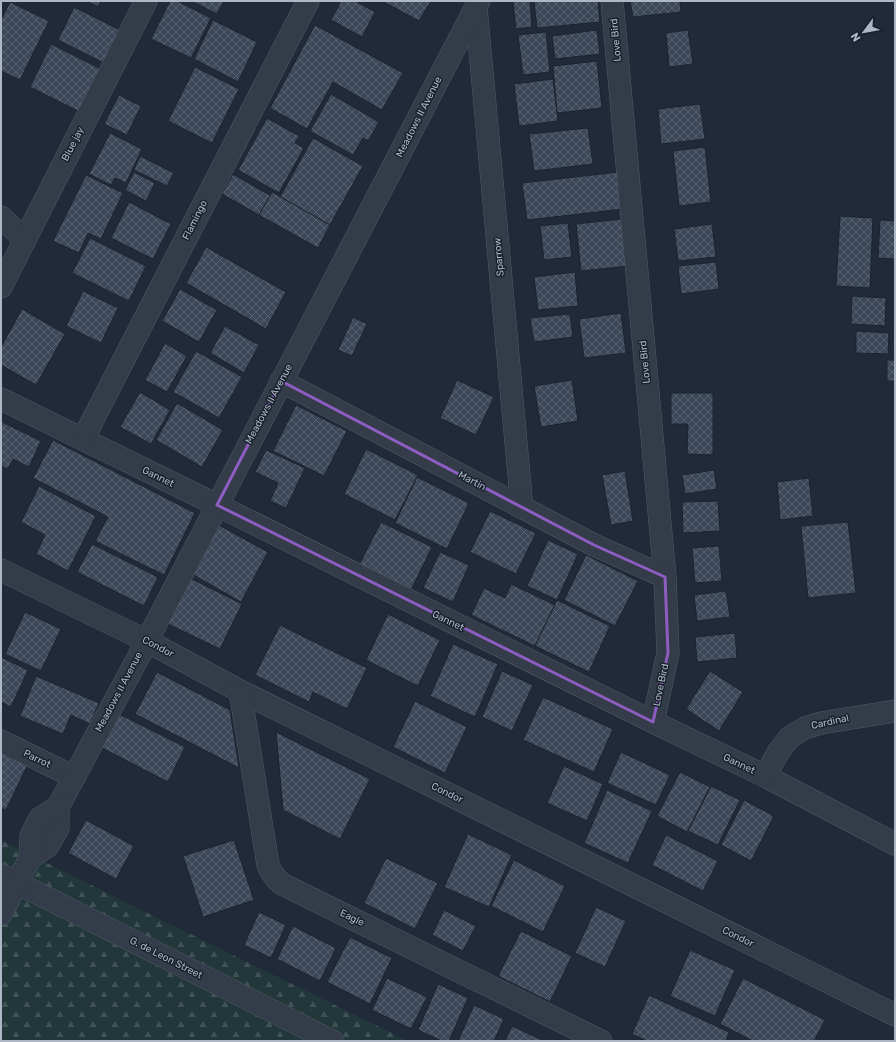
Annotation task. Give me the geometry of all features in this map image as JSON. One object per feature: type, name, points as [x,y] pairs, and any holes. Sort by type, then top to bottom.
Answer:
[{"type":"street","name":"Blue jay","points":[[1,287],[146,1]]},
{"type":"street","name":"Flamingo","points":[[83,439],[308,1]]},
{"type":"street","name":"Love Bird","points":[[612,1],[665,577],[668,653],[653,722]]},
{"type":"street","name":"Meadows II Avenue","points":[[1,914],[9,879],[30,858],[31,836],[40,818],[58,807],[147,641],[478,4]]},
{"type":"street","name":"Sparrow","points":[[478,4],[522,508]]},
{"type":"street","points":[[1,217],[25,240]]},
{"type":"street","name":"Martin","points":[[281,381],[594,545],[665,577]]},
{"type":"street","name":"Gannet","points":[[1,399],[765,776],[895,844]]},
{"type":"street","name":"Condor","points":[[1,570],[147,641],[240,691],[895,1014]]},
{"type":"street","name":"Eagle","points":[[240,691],[268,865],[276,879],[282,884],[601,1041]]},
{"type":"street","name":"Cardinal","points":[[765,776],[779,751],[790,737],[804,728],[822,723],[895,711]]},
{"type":"street","name":"Parrot","points":[[1,741],[74,777]]},
{"type":"street","name":"G. de Leon Street","points":[[9,879],[332,1041]]},
{"type":"highlighted area","points":[[281,381],[594,545],[665,577],[668,653],[653,722],[393,593],[217,505]]},
{"type":"green space","points":[[1,840],[113,896],[408,1041],[1,1041]]},
{"type":"building","points":[[87,1],[101,1],[98,7]]},
{"type":"building","points":[[170,1],[177,1],[211,18],[191,58],[151,39]]},
{"type":"building","points":[[191,1],[224,1],[217,14]]},
{"type":"building","points":[[341,1],[355,1],[375,12],[362,37],[331,20]]},
{"type":"building","points":[[382,1],[431,1],[419,21]]},
{"type":"building","points":[[530,1],[532,27],[516,29],[513,2]]},
{"type":"building","points":[[534,1],[598,1],[600,22],[537,28]]},
{"type":"building","points":[[630,1],[680,1],[681,12],[633,17]]},
{"type":"building","points":[[10,2],[49,21],[20,80],[1,71],[1,20]]},
{"type":"building","points":[[74,7],[120,30],[104,63],[58,40]]},
{"type":"building","points":[[213,20],[257,42],[238,82],[194,59]]},
{"type":"building","points":[[315,25],[403,73],[382,110],[333,82],[307,129],[270,108]]},
{"type":"building","points":[[597,30],[600,54],[555,59],[552,36]]},
{"type":"building","points":[[688,30],[693,64],[669,67],[666,33]]},
{"type":"building","points":[[546,32],[550,72],[523,75],[518,35]]},
{"type":"building","points":[[51,44],[101,69],[80,112],[30,87]]},
{"type":"building","points":[[597,61],[602,108],[557,113],[553,66]]},
{"type":"building","points":[[195,67],[239,89],[212,143],[168,121]]},
{"type":"building","points":[[553,79],[558,121],[519,126],[514,84]]},
{"type":"building","points":[[331,94],[379,122],[368,141],[363,138],[353,155],[310,131]]},
{"type":"building","points":[[119,95],[141,106],[127,135],[104,124]]},
{"type":"building","points":[[700,104],[705,139],[661,144],[658,109]]},
{"type":"building","points":[[267,118],[299,136],[295,143],[304,148],[279,193],[238,170]]},
{"type":"building","points":[[588,128],[593,164],[534,171],[529,134]]},
{"type":"building","points":[[110,133],[142,149],[126,183],[115,178],[111,185],[89,174]]},
{"type":"building","points":[[313,138],[363,166],[330,225],[280,197]]},
{"type":"building","points":[[705,147],[711,202],[679,206],[673,151]]},
{"type":"building","points":[[140,156],[174,173],[167,186],[134,170]]},
{"type":"building","points":[[134,172],[155,183],[146,201],[125,190]]},
{"type":"building","points":[[619,172],[623,209],[527,220],[522,183]]},
{"type":"building","points":[[233,174],[271,196],[259,215],[222,194]]},
{"type":"building","points":[[86,175],[123,193],[101,239],[88,233],[79,253],[53,241]]},
{"type":"building","points":[[272,192],[330,225],[318,248],[259,215]]},
{"type":"building","points":[[129,202],[171,224],[153,259],[111,238]]},
{"type":"building","points":[[840,216],[873,218],[870,288],[836,286]]},
{"type":"building","points":[[622,219],[628,266],[581,271],[576,224]]},
{"type":"building","points":[[880,220],[895,221],[895,259],[878,258]]},
{"type":"building","points":[[568,223],[572,257],[544,260],[540,226]]},
{"type":"building","points":[[712,224],[716,257],[678,261],[674,229]]},
{"type":"building","points":[[90,238],[146,266],[129,301],[72,273]]},
{"type":"building","points":[[206,247],[286,292],[266,329],[186,283]]},
{"type":"building","points":[[716,262],[719,289],[681,294],[678,266]]},
{"type":"building","points":[[575,272],[578,306],[538,310],[534,277]]},
{"type":"building","points":[[180,289],[217,310],[199,342],[162,321]]},
{"type":"building","points":[[83,291],[118,308],[101,343],[66,326]]},
{"type":"building","points":[[852,296],[886,298],[885,326],[851,324]]},
{"type":"building","points":[[22,309],[65,334],[36,385],[1,365],[1,347]]},
{"type":"building","points":[[621,313],[626,353],[584,358],[579,319]]},
{"type":"building","points":[[570,314],[573,337],[534,342],[530,318]]},
{"type":"building","points":[[353,317],[367,324],[352,356],[338,350]]},
{"type":"building","points":[[225,326],[259,345],[244,373],[210,353]]},
{"type":"building","points":[[856,331],[889,333],[888,354],[856,353]]},
{"type":"building","points":[[165,343],[187,356],[167,392],[145,380]]},
{"type":"building","points":[[196,351],[242,377],[219,418],[173,392]]},
{"type":"building","points":[[887,360],[895,360],[895,381],[887,381]]},
{"type":"building","points":[[457,380],[494,397],[476,435],[440,418]]},
{"type":"building","points":[[572,380],[578,421],[541,427],[534,386]]},
{"type":"building","points":[[140,392],[170,410],[151,444],[120,427]]},
{"type":"building","points":[[671,393],[713,393],[713,455],[687,454],[688,424],[671,424]]},
{"type":"building","points":[[177,403],[223,430],[202,467],[156,440]]},
{"type":"building","points":[[296,405],[347,431],[324,476],[273,451]]},
{"type":"building","points":[[2,422],[41,441],[29,467],[13,459],[8,469],[1,466]]},
{"type":"building","points":[[53,440],[195,513],[164,575],[95,541],[108,517],[33,478]]},
{"type":"building","points":[[366,449],[418,475],[395,520],[344,494]]},
{"type":"building","points":[[266,450],[305,468],[286,508],[270,501],[278,483],[255,472]]},
{"type":"building","points":[[714,470],[717,489],[685,494],[682,475]]},
{"type":"building","points":[[625,471],[633,521],[611,525],[602,475]]},
{"type":"building","points":[[417,477],[469,503],[447,549],[395,523]]},
{"type":"building","points":[[809,478],[813,516],[780,520],[777,482]]},
{"type":"building","points":[[39,486],[96,516],[68,571],[36,554],[45,535],[21,522]]},
{"type":"building","points":[[718,501],[720,531],[683,533],[682,502]]},
{"type":"building","points":[[490,511],[536,533],[516,574],[470,552]]},
{"type":"building","points":[[381,522],[432,547],[410,592],[358,567]]},
{"type":"building","points":[[848,522],[856,593],[808,598],[801,526]]},
{"type":"building","points":[[217,524],[268,552],[241,602],[190,573]]},
{"type":"building","points":[[548,540],[578,554],[557,600],[527,586]]},
{"type":"building","points":[[92,544],[158,577],[144,606],[77,572]]},
{"type":"building","points":[[719,546],[722,581],[695,583],[692,548]]},
{"type":"building","points":[[440,552],[469,565],[453,602],[423,588]]},
{"type":"building","points":[[586,555],[638,581],[615,626],[564,600]]},
{"type":"building","points":[[190,578],[242,604],[220,649],[168,624]]},
{"type":"building","points":[[511,584],[555,605],[535,646],[471,615],[484,588],[505,598]]},
{"type":"building","points":[[726,591],[730,617],[697,621],[694,595]]},
{"type":"building","points":[[557,600],[610,626],[589,672],[535,646]]},
{"type":"building","points":[[25,612],[61,629],[41,671],[5,654]]},
{"type":"building","points":[[388,614],[440,640],[418,686],[366,660]]},
{"type":"building","points":[[280,625],[367,668],[347,709],[313,692],[309,702],[255,675]]},
{"type":"building","points":[[735,633],[737,658],[697,662],[695,637]]},
{"type":"building","points":[[453,644],[498,664],[475,717],[430,696]]},
{"type":"building","points":[[1,657],[28,670],[11,707],[1,702]]},
{"type":"building","points":[[502,671],[533,685],[512,731],[482,717]]},
{"type":"building","points":[[710,671],[743,692],[719,731],[686,709]]},
{"type":"building","points":[[157,672],[230,710],[239,768],[135,714]]},
{"type":"building","points":[[36,676],[99,703],[90,724],[71,715],[63,734],[20,716]]},
{"type":"building","points":[[543,697],[613,729],[594,772],[523,740]]},
{"type":"building","points":[[415,701],[467,727],[445,773],[393,747]]},
{"type":"building","points":[[119,714],[185,747],[168,782],[102,748]]},
{"type":"building","points":[[276,732],[370,779],[340,839],[283,810]]},
{"type":"building","points":[[1,749],[29,762],[6,810],[1,808]]},
{"type":"building","points":[[621,752],[670,775],[656,805],[607,783]]},
{"type":"building","points":[[564,766],[603,784],[587,821],[547,803]]},
{"type":"building","points":[[680,772],[710,787],[687,832],[657,816]]},
{"type":"building","points":[[711,786],[740,800],[718,845],[688,831]]},
{"type":"building","points":[[607,790],[652,811],[628,863],[584,843]]},
{"type":"building","points":[[744,800],[774,816],[751,861],[721,845]]},
{"type":"building","points":[[86,820],[134,846],[116,879],[68,853]]},
{"type":"building","points":[[468,834],[512,855],[489,907],[444,887]]},
{"type":"building","points":[[666,835],[718,861],[703,891],[652,865]]},
{"type":"building","points":[[234,840],[254,900],[203,917],[183,856]]},
{"type":"building","points":[[386,858],[438,883],[415,929],[364,903]]},
{"type":"building","points":[[514,860],[565,886],[543,932],[491,906]]},
{"type":"building","points":[[596,907],[626,921],[605,967],[575,953]]},
{"type":"building","points":[[444,910],[476,926],[463,951],[432,935]]},
{"type":"building","points":[[259,912],[286,925],[271,958],[244,945]]},
{"type":"building","points":[[293,926],[336,948],[320,981],[277,959]]},
{"type":"building","points":[[521,931],[572,956],[550,1002],[498,976]]},
{"type":"building","points":[[350,937],[392,958],[370,1004],[327,982]]},
{"type":"building","points":[[690,950],[735,970],[715,1016],[670,996]]},
{"type":"building","points":[[387,978],[427,997],[411,1029],[372,1010]]},
{"type":"building","points":[[743,978],[825,1020],[814,1041],[753,1041],[720,1024]]},
{"type":"building","points":[[438,984],[468,998],[449,1041],[442,1041],[418,1030]]},
{"type":"building","points":[[649,995],[729,1032],[726,1041],[647,1041],[632,1034]]},
{"type":"building","points":[[474,1005],[504,1019],[494,1041],[458,1041]]},
{"type":"building","points":[[512,1026],[542,1040],[505,1041]]}]
